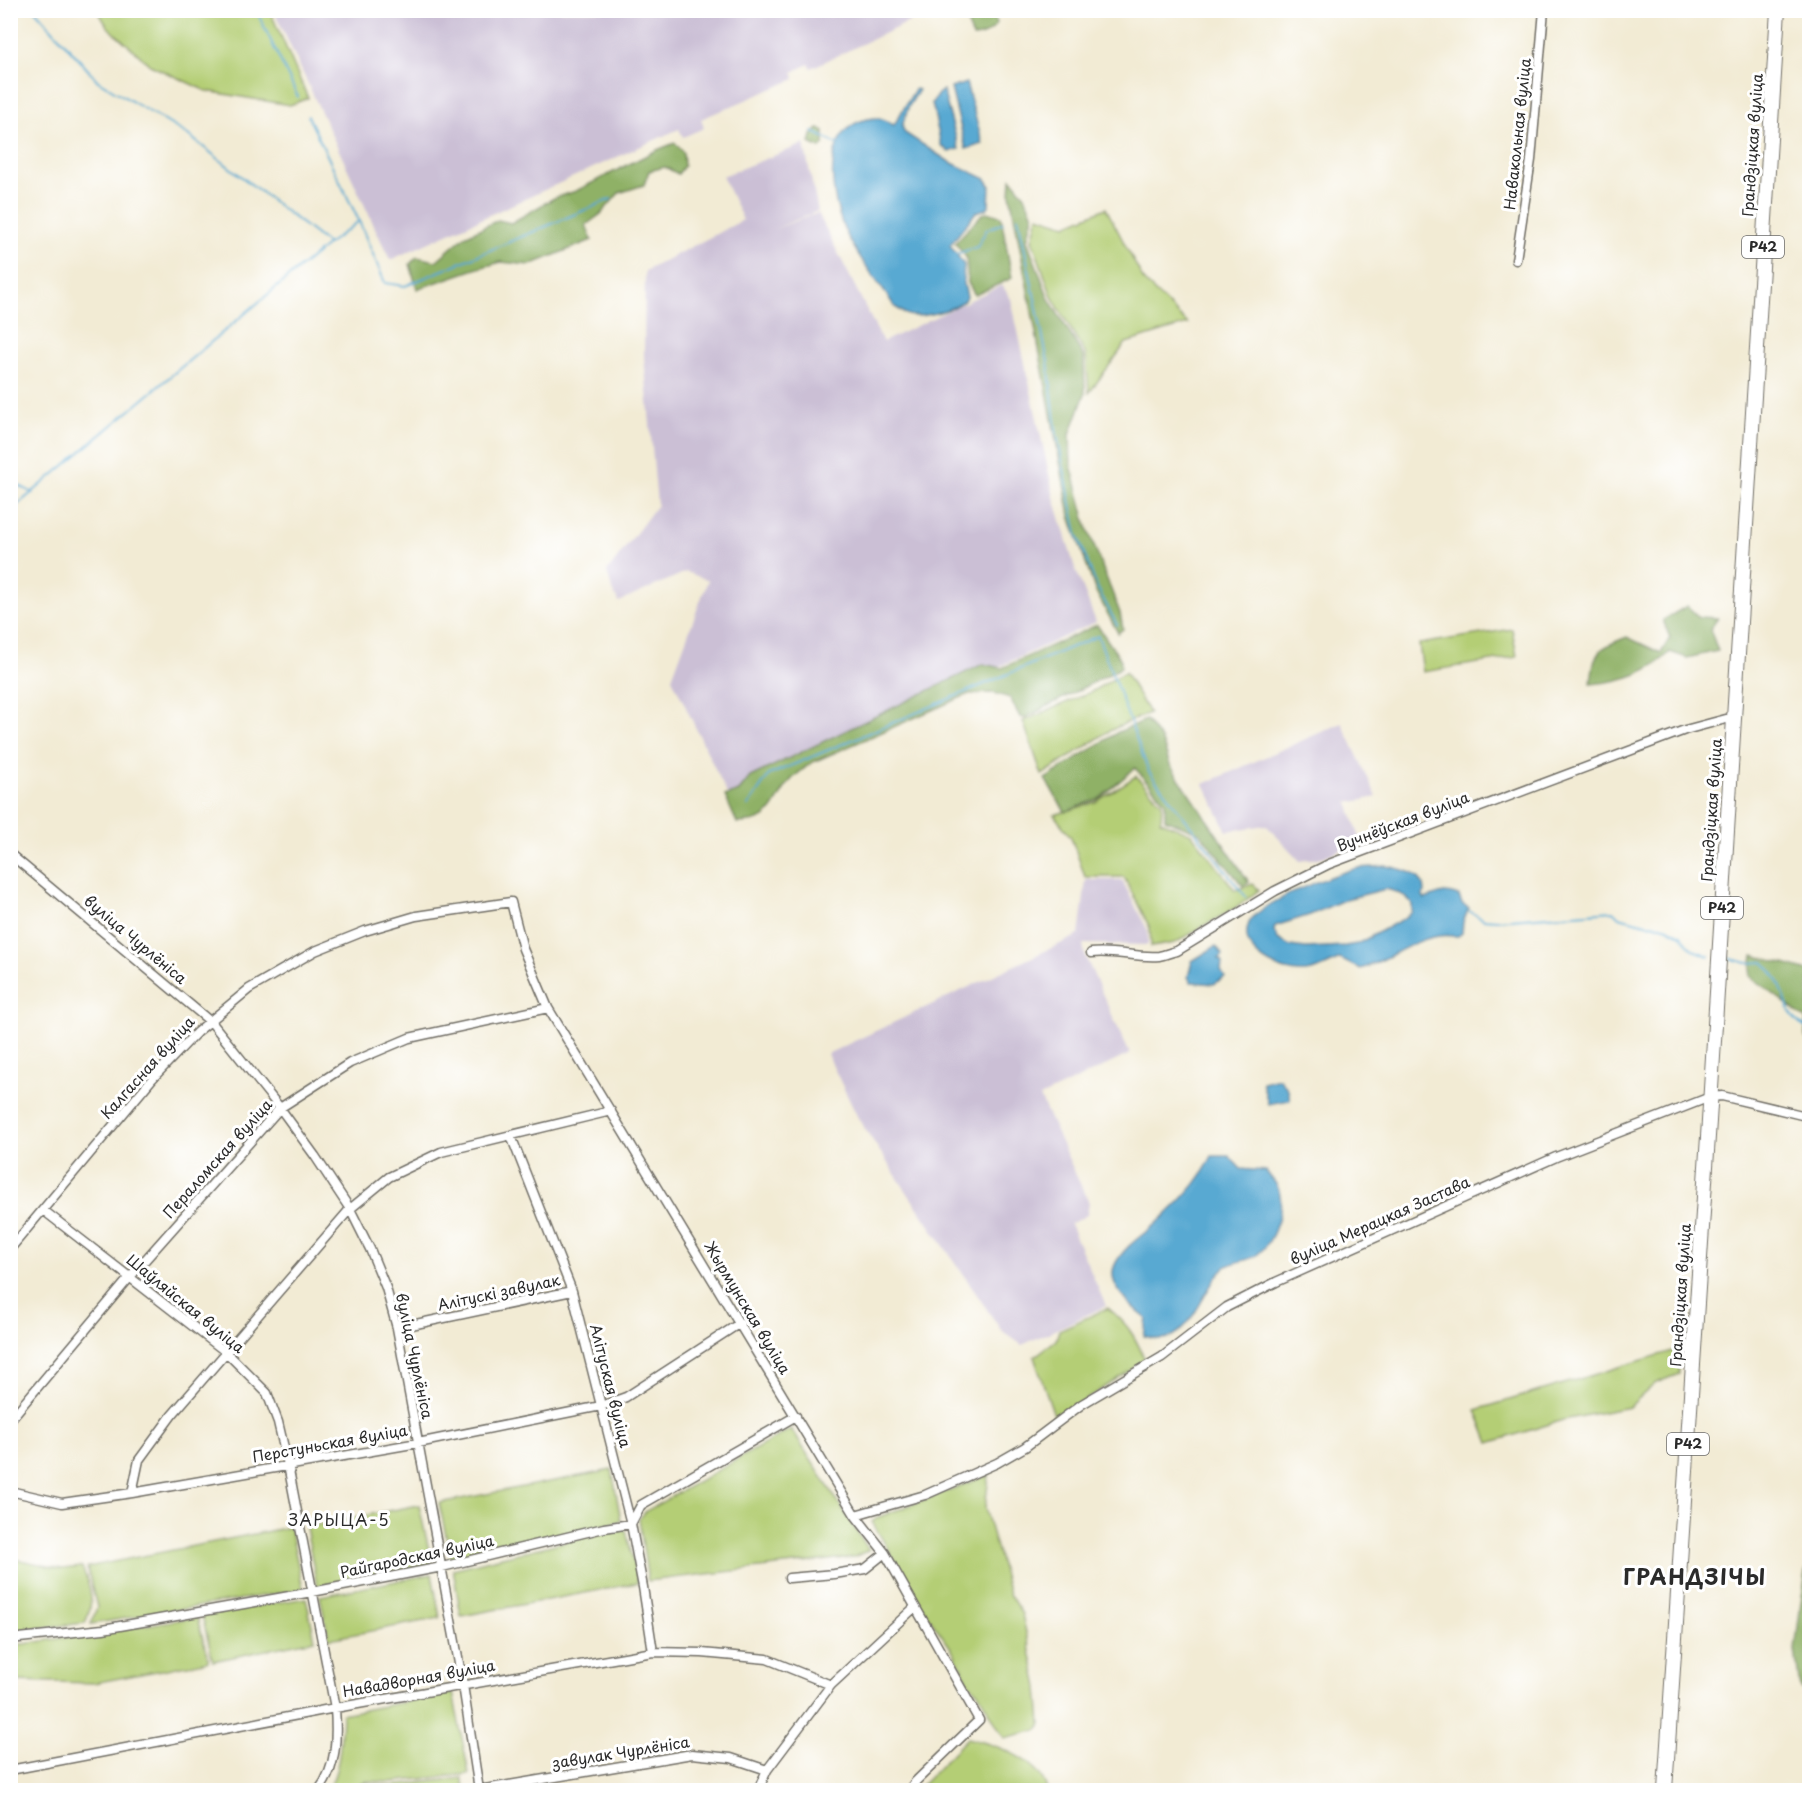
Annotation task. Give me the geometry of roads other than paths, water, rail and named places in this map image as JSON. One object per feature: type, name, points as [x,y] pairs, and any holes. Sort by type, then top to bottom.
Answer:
[{"type":"main road","name":"Грандзіцкая вуліца","points":[[1665,1791],[1778,10]]},
{"type":"street","name":"Навакольная вуліца","points":[[1516,260],[1531,160],[1544,10]]},
{"type":"street","name":"Вучнёўская вуліца","points":[[1091,953],[1106,951],[1140,956],[1160,956],[1177,951],[1275,891],[1329,864],[1685,730],[1726,719],[1734,720]]},
{"type":"street","name":"вуліца Чурлёніса","points":[[10,854],[210,1021],[280,1108],[350,1209],[386,1288],[397,1328],[463,1685],[479,1791]]},
{"type":"street","name":"Калгасная вуліца","points":[[10,1249],[152,1079],[210,1021],[258,984],[315,951],[364,931],[416,916],[511,902]]},
{"type":"street","name":"Жырмунская вуліца","points":[[511,902],[523,949],[548,1008],[855,1515],[885,1553],[978,1720],[916,1781],[909,1791]]},
{"type":"street","name":"Пераломская вуліца","points":[[10,1420],[130,1277],[280,1108],[350,1063],[409,1038],[548,1008]]},
{"type":"street","name":"вуліца Мерацкая Застава","points":[[855,1515],[925,1495],[997,1463],[1025,1447],[1082,1404],[1162,1357],[1227,1307],[1243,1298],[1276,1281],[1556,1157],[1710,1097],[1722,1096],[1809,1117]]},
{"type":"street","points":[[132,1492],[139,1460],[172,1415],[350,1209],[389,1177],[441,1152],[611,1111]]},
{"type":"street","name":"Алітуская вуліца","points":[[511,1136],[572,1291],[631,1524],[653,1652]]},
{"type":"street","name":"Шаўляйская вуліца","points":[[44,1210],[226,1352],[267,1393],[279,1422],[335,1708],[336,1747],[331,1765],[319,1791]]},
{"type":"street","name":"Алітускі завулак","points":[[397,1328],[572,1291]]},
{"type":"street","name":"Перстуньская вуліца","points":[[10,1491],[62,1503],[418,1443],[601,1406],[626,1397],[740,1323]]},
{"type":"street","points":[[631,1524],[641,1505],[796,1416]]},
{"type":"street","name":"Райгародская вуліца","points":[[10,1639],[103,1629],[312,1592],[442,1567],[604,1528],[631,1524]]},
{"type":"street","points":[[789,1578],[865,1569],[885,1553]]},
{"type":"street","points":[[758,1791],[767,1770],[831,1685],[915,1607]]},
{"type":"street","name":"Навадворная вуліца","points":[[10,1770],[335,1708],[653,1652],[702,1653],[767,1659],[831,1685]]},
{"type":"street","name":"завулак Чурлёніса","points":[[479,1791],[692,1754],[730,1758],[767,1770]]},
{"type":"water","points":[[966,83],[983,144],[966,149],[951,88]]},
{"type":"water","points":[[915,89],[919,90],[909,106],[902,126],[905,133],[948,161],[986,179],[990,185],[989,206],[976,212],[950,245],[964,265],[963,279],[967,297],[948,309],[921,316],[906,314],[895,307],[853,246],[841,221],[833,183],[833,164],[837,146],[845,132],[858,122],[878,118],[894,125]]},
{"type":"water","points":[[943,90],[959,149],[949,152],[941,145],[932,103]]},
{"type":"water","points":[[1386,866],[1407,871],[1418,878],[1424,889],[1425,899],[1444,893],[1459,896],[1462,904],[1469,908],[1463,922],[1462,933],[1458,936],[1429,938],[1360,969],[1340,959],[1319,969],[1306,972],[1285,970],[1274,966],[1264,960],[1249,944],[1247,934],[1249,923],[1266,907],[1299,890],[1348,871]],"holes":[[[1386,889],[1400,894],[1409,901],[1412,904],[1412,912],[1357,944],[1306,948],[1290,946],[1278,939],[1274,931],[1275,926],[1310,915],[1346,899]]]},
{"type":"water","points":[[1216,946],[1223,955],[1218,959],[1222,961],[1221,971],[1225,977],[1214,984],[1191,982],[1188,977],[1192,961]]},
{"type":"water","points":[[1279,1078],[1288,1089],[1290,1100],[1268,1104],[1262,1082]]},
{"type":"water","points":[[1212,1156],[1229,1156],[1241,1169],[1266,1171],[1280,1194],[1280,1213],[1274,1232],[1264,1248],[1254,1257],[1229,1265],[1221,1271],[1181,1330],[1162,1339],[1144,1336],[1147,1319],[1129,1303],[1118,1289],[1114,1282],[1114,1267],[1126,1249],[1156,1224],[1187,1193],[1201,1176]]},
{"type":"waterway","points":[[35,10],[98,81],[188,135],[328,244]]},
{"type":"waterway","points":[[256,10],[298,97]]},
{"type":"waterway","points":[[308,116],[359,221]]},
{"type":"waterway","points":[[813,132],[837,144]]},
{"type":"waterway","points":[[10,511],[328,244],[359,221],[385,283],[405,286],[611,199]]},
{"type":"waterway","points":[[1018,217],[1048,362],[1056,430],[1077,534],[1097,587],[1117,625]]},
{"type":"waterway","points":[[954,255],[977,247],[987,229],[1003,223]]},
{"type":"waterway","points":[[10,481],[33,493]]},
{"type":"waterway","points":[[748,806],[769,775],[1098,636],[1149,772],[1246,897]]},
{"type":"waterway","points":[[1469,911],[1483,919],[1496,920],[1613,911],[1619,917],[1646,924],[1662,925],[1681,935],[1693,950],[1709,956]]},
{"type":"waterway","points":[[1729,958],[1747,963],[1763,962],[1780,984],[1788,1007],[1796,1020],[1810,1029]]},
{"type":"district","name":"ЗАРЫЦА-5","points":[[339,1520]]},
{"type":"district","name":"ГРАНДЗІЧЫ","points":[[1695,1578]]}]
